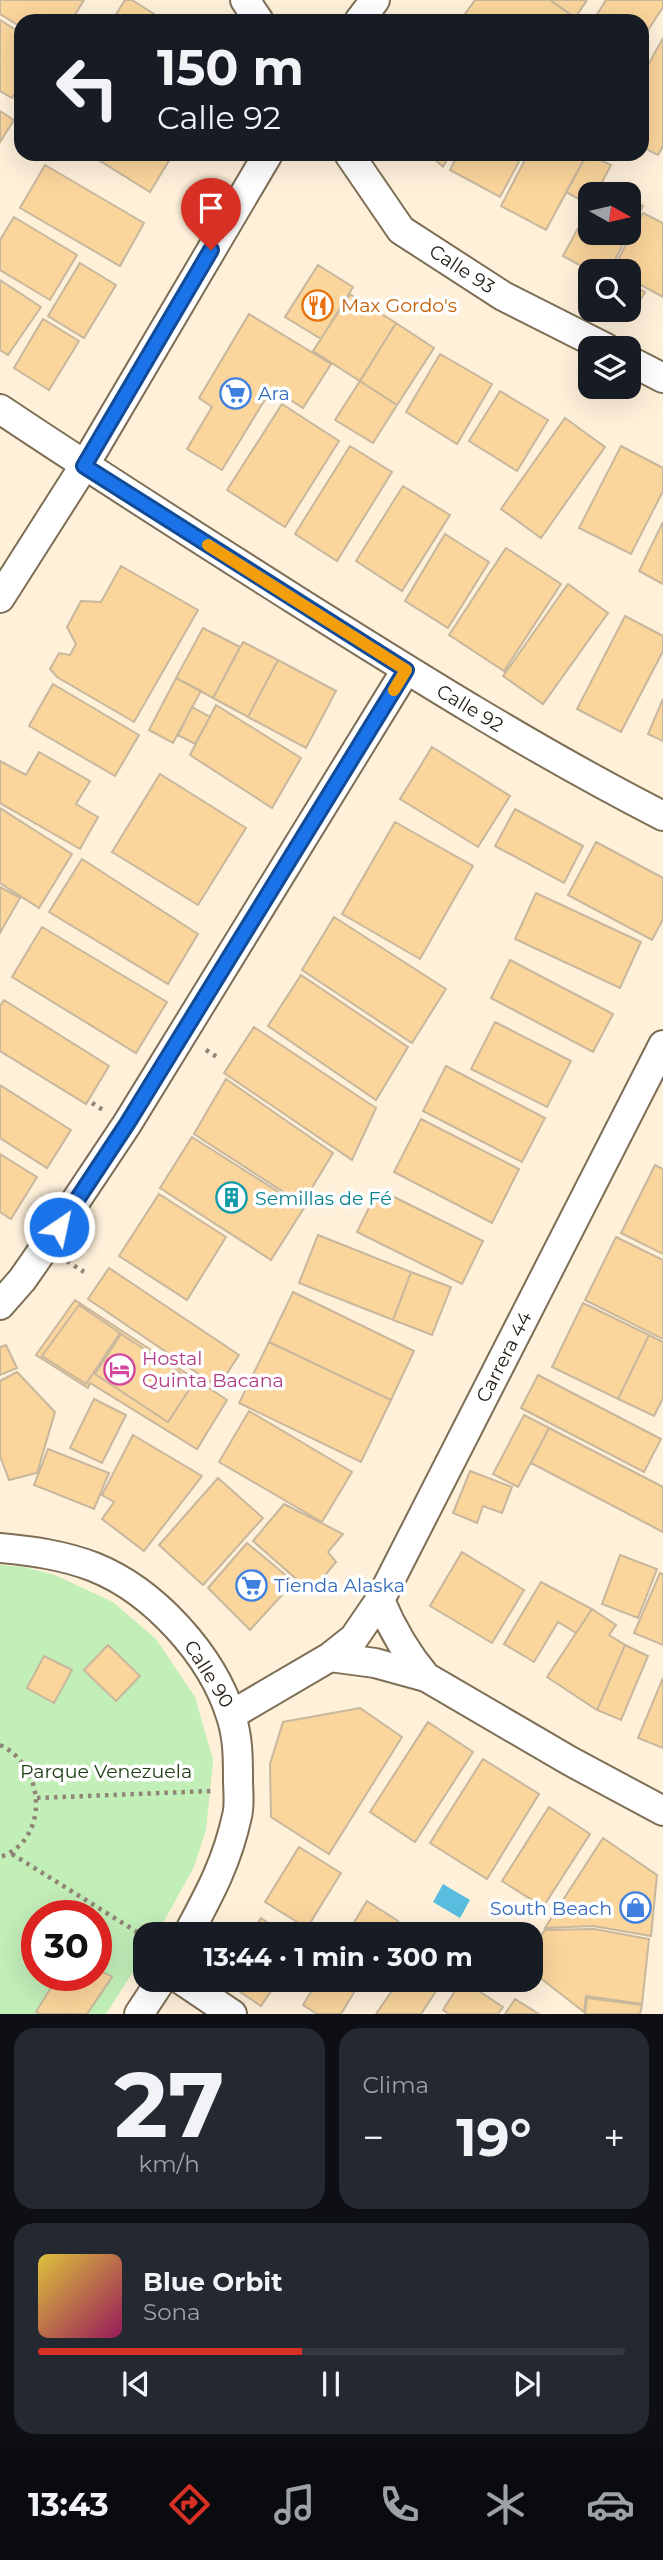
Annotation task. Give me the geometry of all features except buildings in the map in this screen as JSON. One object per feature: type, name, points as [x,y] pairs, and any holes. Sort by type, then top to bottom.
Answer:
[{"type":"street","points":[[364,14],[375,0]]},
{"type":"street","points":[[0,598],[84,466],[264,161]]},
{"type":"street","name":"Calle 93","points":[[354,161],[401,230],[503,296],[582,336]]},
{"type":"street","points":[[641,367],[663,378]]},
{"type":"street","name":"Calle 92","points":[[0,409],[84,466],[406,670],[577,772],[663,816]]},
{"type":"street","points":[[0,1305],[22,1280],[127,1124],[406,670]]},
{"type":"street","name":"Carrera 44","points":[[330,1657],[354,1638],[380,1600],[663,1045]]},
{"type":"street","name":"Calle 90","points":[[0,1548],[46,1553],[95,1568],[140,1593],[178,1627],[209,1668],[231,1715],[330,1657]]},
{"type":"street","points":[[380,1600],[392,1629],[426,1677]]},
{"type":"street","points":[[330,1657],[375,1662],[426,1677],[570,1761],[663,1811]]},
{"type":"street","points":[[194,1922],[222,1871],[238,1814],[238,1745],[231,1715]]},
{"type":"street","points":[[139,2014],[153,1992]]},
{"type":"street","points":[[199,1992],[232,2014]]},
{"type":"path","points":[[0,1745],[10,1749],[24,1763],[33,1779],[37,1798],[34,1819],[24,1838],[12,1854],[0,1857]]},
{"type":"path","points":[[37,1798],[238,1788]]},
{"type":"path","points":[[12,1854],[133,1930]]},
{"type":"green space","name":"Parque Venezuela","points":[[0,1565],[24,1567],[55,1575],[113,1602],[156,1639],[195,1697],[213,1760],[206,1830],[194,1867],[164,1922],[133,1922],[133,1972],[106,2014],[0,2014]]},
{"type":"water","points":[[443,1884],[470,1900],[460,1918],[433,1902]]},
{"type":"slow traffic","points":[[208,545],[406,670],[394,690]]},
{"type":"place","name":"Max Gordo's","points":[[318,305]]},
{"type":"place","name":"Ara","points":[[235,393]]},
{"type":"place","name":"Semillas de Fé","points":[[232,1198]]},
{"type":"place","name":"Hostal Quinta Bacana","points":[[119,1369]]},
{"type":"place","name":"Tienda Alaska","points":[[251,1585]]},
{"type":"place","name":"South Beach","points":[[635,1908]]},
{"type":"route","points":[[59,1227],[127,1124],[406,670],[84,466],[211,250]]}]
